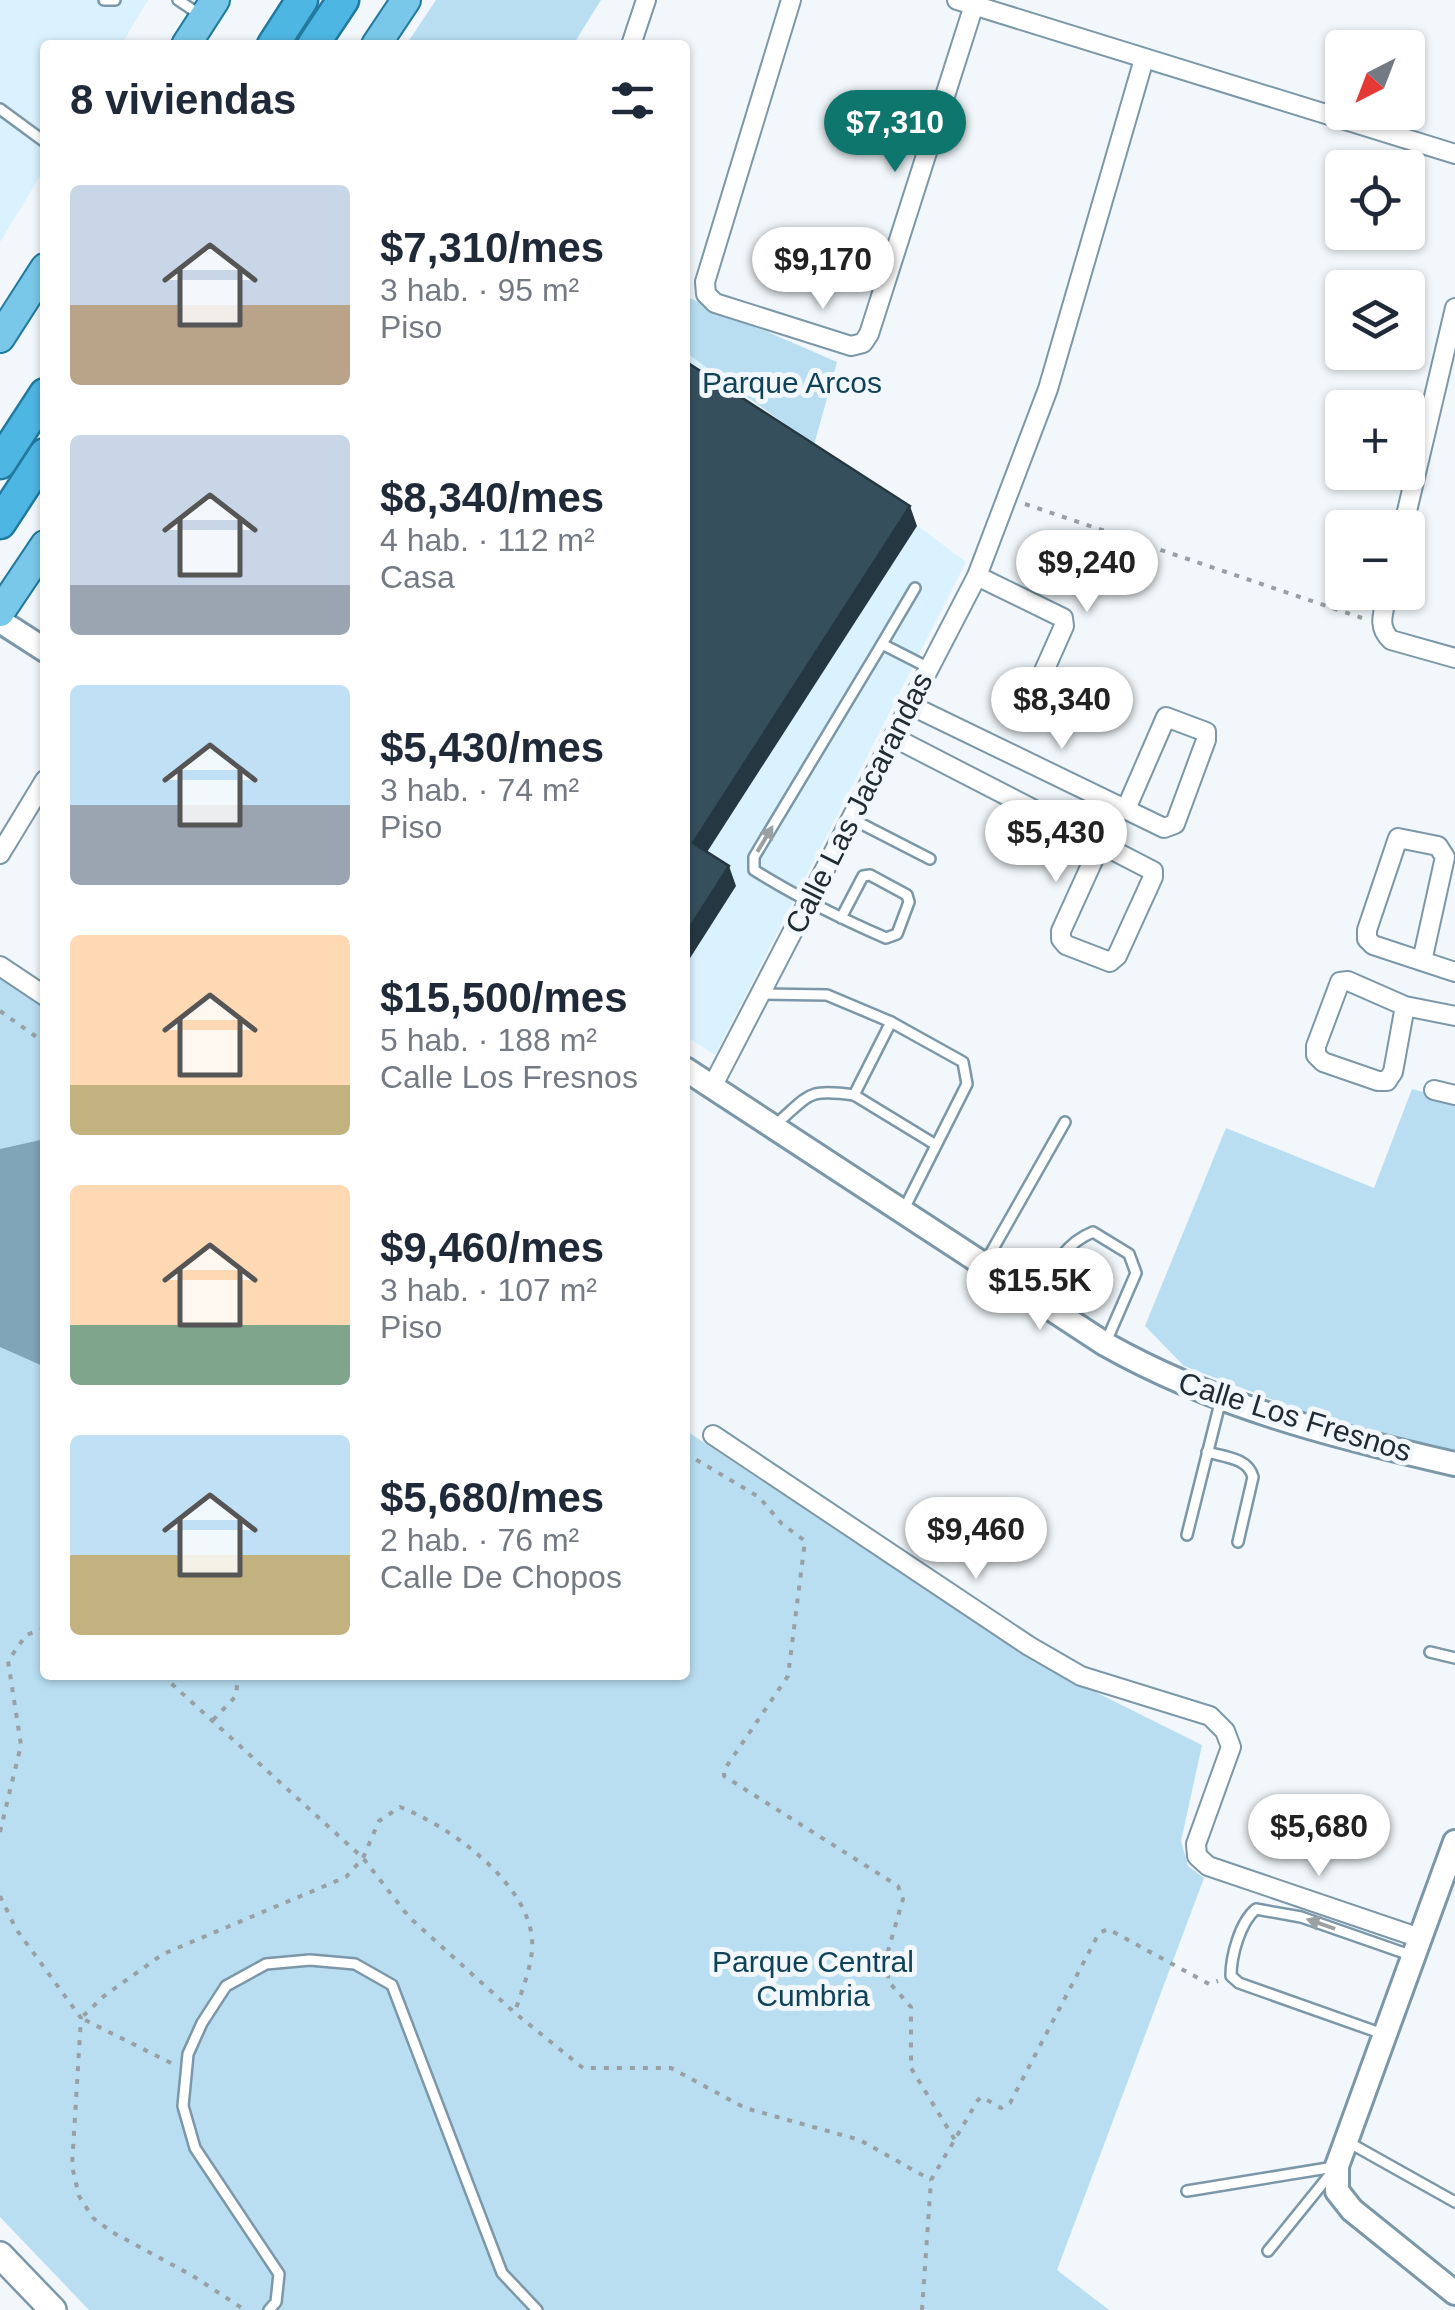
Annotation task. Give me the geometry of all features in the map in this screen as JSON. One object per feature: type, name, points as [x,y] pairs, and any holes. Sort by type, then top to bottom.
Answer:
[{"type":"highway","points":[[276,40],[302,0]]},
{"type":"highway","points":[[317,40],[342,0]]},
{"type":"highway","points":[[0,463],[40,402]]},
{"type":"highway","points":[[0,523],[40,462]]},
{"type":"main road","points":[[379,40],[406,0]]},
{"type":"main road","points":[[189,40],[210,9]]},
{"type":"main road","points":[[0,338],[40,276]]},
{"type":"main road","points":[[0,612],[40,552]]},
{"type":"main road","points":[[0,2255],[53,2310]]},
{"type":"street","points":[[633,40],[646,0]]},
{"type":"street","points":[[791,0],[706,282],[706,294],[715,303],[851,346],[862,343],[868,334],[966,3],[1455,154]]},
{"type":"street","name":"Calle Las Jacarandas","points":[[712,1087],[977,576],[1048,389],[1144,59]]},
{"type":"street","points":[[1407,510],[1455,308]]},
{"type":"street","points":[[977,576],[1064,618],[1064,626],[1028,706]]},
{"type":"street","points":[[1384,610],[1383,633],[1391,640],[1455,658]]},
{"type":"street","points":[[0,621],[40,647]]},
{"type":"street","points":[[910,705],[1164,828],[1175,824],[1206,732],[1166,717],[1126,809]]},
{"type":"street","points":[[893,737],[1101,842],[1153,871],[1124,940],[1110,962],[1066,945],[1061,939],[1061,931],[1101,842]]},
{"type":"street","points":[[0,854],[40,788]]},
{"type":"street","points":[[1422,962],[1443,850],[1398,838],[1367,939],[1372,946],[1422,962],[1455,972]]},
{"type":"street","points":[[0,966],[40,993]]},
{"type":"street","points":[[1405,1006],[1387,1081],[1378,1082],[1323,1062],[1316,1055],[1340,982],[1348,981],[1405,1006],[1455,1016]]},
{"type":"street","name":"Calle Los Fresnos","points":[[690,1073],[1105,1344],[1161,1376],[1339,1438],[1455,1464]]},
{"type":"street","points":[[1434,1090],[1455,1095]]},
{"type":"street","points":[[713,1436],[1081,1676],[1210,1716],[1226,1731],[1231,1747],[1196,1844],[1197,1856],[1208,1866],[1416,1947]]},
{"type":"street","points":[[1455,1842],[1336,2166],[1337,2191],[1352,2210],[1455,2292]]},
{"type":"lane","points":[[104,0],[115,0]]},
{"type":"lane","points":[[178,0],[210,9]]},
{"type":"lane","points":[[0,109],[40,138]]},
{"type":"lane","points":[[841,918],[863,876],[870,875],[907,895],[909,902],[892,938],[841,918],[808,903],[754,870],[754,857],[915,588]]},
{"type":"lane","points":[[882,644],[929,668]]},
{"type":"lane","points":[[852,819],[930,860]]},
{"type":"lane","points":[[760,994],[827,994],[891,1022],[963,1062],[967,1084],[902,1212]]},
{"type":"lane","points":[[854,1094],[891,1022]]},
{"type":"lane","points":[[773,1127],[823,1090],[854,1094],[936,1146]]},
{"type":"lane","points":[[983,1265],[1065,1122]]},
{"type":"lane","points":[[1037,1300],[1067,1247],[1079,1238],[1093,1232],[1129,1254],[1136,1273],[1105,1344]]},
{"type":"lane","points":[[1186,1535],[1221,1400]]},
{"type":"lane","points":[[1208,1452],[1244,1462],[1251,1468],[1253,1477],[1238,1542]]},
{"type":"lane","points":[[1430,1652],[1455,1658]]},
{"type":"lane","points":[[1384,2035],[1239,1983],[1231,1976],[1231,1962],[1248,1916],[1256,1909],[1416,1947]]},
{"type":"lane","points":[[269,2310],[276,2302],[279,2274],[195,2148],[183,2106],[188,2054],[226,1986],[266,1964],[310,1960],[355,1964],[392,1985],[502,2273],[537,2310]]},
{"type":"lane","points":[[1346,2141],[1455,2202]]},
{"type":"lane","points":[[1187,2191],[1336,2166]]},
{"type":"lane","points":[[1268,2250],[1336,2166]]},
{"type":"path","points":[[1008,498],[1381,621]]},
{"type":"path","points":[[0,1012],[40,1040]]},
{"type":"path","points":[[690,1456],[759,1497],[782,1524],[806,1542],[788,1676],[724,1770],[724,1776],[898,1886],[903,1899],[888,1951],[888,1981],[910,2007],[910,2068],[955,2140]]},
{"type":"path","points":[[0,1832],[21,1745],[8,1661],[26,1635],[40,1630]]},
{"type":"path","points":[[168,1680],[362,1858],[409,1916],[582,2068],[671,2068],[745,2108],[860,2140],[932,2180]]},
{"type":"path","points":[[213,1720],[236,1696],[238,1680]]},
{"type":"path","points":[[245,2310],[112,2232],[93,2218],[79,2196],[72,2166],[81,2018],[104,1996],[163,1954],[346,1877],[362,1858],[379,1822],[400,1808],[427,1818],[481,1858],[510,1886],[526,1912],[532,1938],[531,1956],[515,2013]]},
{"type":"path","points":[[0,1896],[16,1929],[81,2018],[173,2064],[188,2054]]},
{"type":"path","points":[[922,2310],[932,2180],[978,2100],[982,2098],[1001,2108],[1010,2103],[1099,1933],[1108,1929],[1208,1984],[1231,1976]]},
{"type":"shaded area","points":[[0,0],[148,0],[124,40],[40,40],[40,176],[0,242]]},
{"type":"shaded area","points":[[690,356],[966,562],[715,1055],[690,1039]]},
{"type":"shaded area","points":[[40,1140],[40,1365],[0,1347],[0,1149]]},
{"type":"green space","points":[[436,0],[601,0],[576,40],[409,40]]},
{"type":"green space","name":"Parque Arcos","points":[[690,298],[837,362],[814,445],[690,356]]},
{"type":"green space","name":"Parque Central Cumbria","points":[[0,978],[40,1005],[40,1680],[690,1680],[690,1433],[1035,1662],[1202,1745],[1181,1841],[1188,1866],[1204,1878],[1057,2270],[1109,2310],[89,2310],[0,2217]]},
{"type":"green space","points":[[1412,1089],[1455,1100],[1455,1455],[1342,1426],[1184,1366],[1145,1326],[1226,1128],[1374,1188]]},
{"type":"building","points":[[690,364],[910,506],[693,843],[729,866],[690,927]]}]
